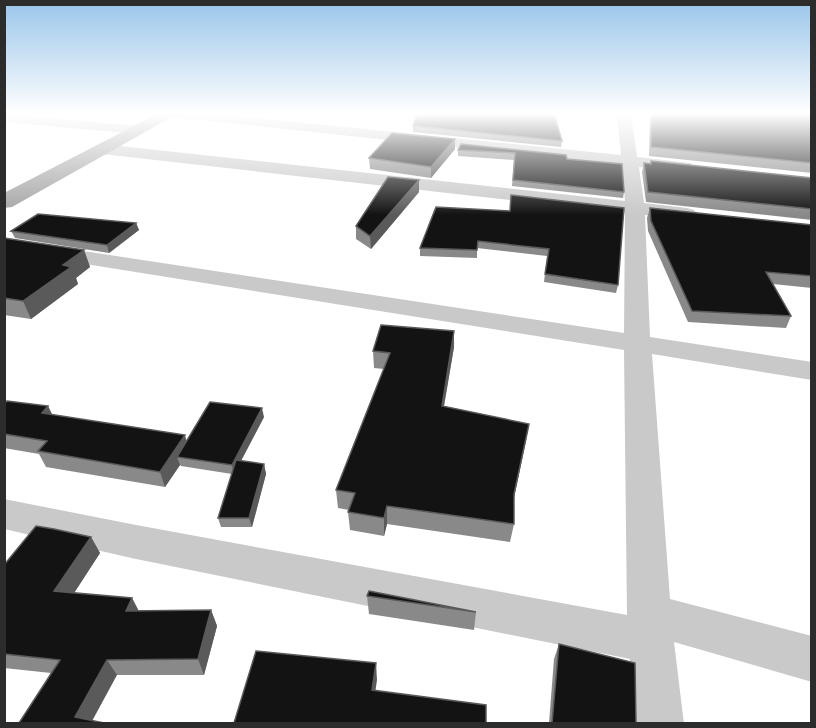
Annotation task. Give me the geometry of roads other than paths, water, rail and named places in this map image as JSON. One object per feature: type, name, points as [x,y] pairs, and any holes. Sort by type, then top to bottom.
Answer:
[{"type":"main road","points":[[5,201],[106,147]]},
{"type":"street","points":[[489,147],[697,168]]},
{"type":"street","points":[[627,147],[635,208],[636,342],[650,627],[659,723]]},
{"type":"street","points":[[102,149],[705,216]]},
{"type":"street","points":[[4,245],[812,371]]},
{"type":"street","points":[[4,514],[136,542],[650,627],[812,659]]}]
